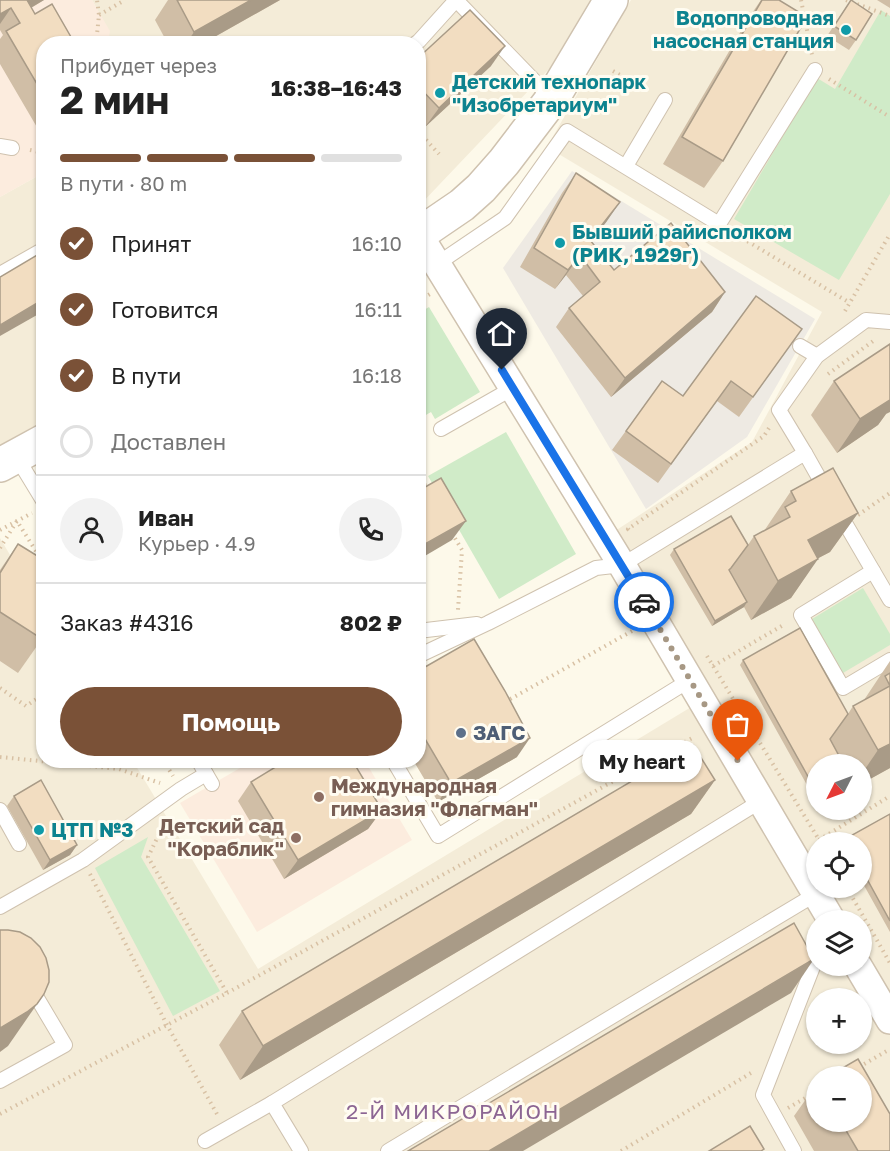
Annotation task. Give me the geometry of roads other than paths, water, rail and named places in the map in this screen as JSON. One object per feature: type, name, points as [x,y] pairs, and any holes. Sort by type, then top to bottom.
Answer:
[{"type":"street","points":[[426,230],[462,206],[481,188],[522,138],[552,99],[611,0]]},
{"type":"street","points":[[426,246],[622,565],[806,877]]},
{"type":"street","points":[[864,976],[890,1020]]},
{"type":"lane","points":[[424,36],[456,0],[552,99]]},
{"type":"lane","points":[[437,264],[505,218],[567,131],[719,224],[815,70]]},
{"type":"lane","points":[[626,166],[665,100]]},
{"type":"lane","points":[[0,274],[36,254]]},
{"type":"lane","points":[[890,322],[866,320],[817,356],[779,410],[890,600]]},
{"type":"lane","points":[[800,346],[817,356]]},
{"type":"lane","points":[[441,429],[513,388]]},
{"type":"lane","points":[[426,652],[596,568],[622,565],[805,453]]},
{"type":"lane","points":[[20,454],[36,499]]},
{"type":"lane","points":[[873,571],[801,615],[843,688],[890,660]]},
{"type":"lane","points":[[426,630],[488,623]]},
{"type":"lane","points":[[398,768],[438,836],[690,680]]},
{"type":"lane","points":[[0,907],[83,860],[181,789],[209,779],[203,768]]},
{"type":"lane","points":[[205,1141],[272,1103],[761,801]]},
{"type":"lane","points":[[0,810],[19,844]]},
{"type":"lane","points":[[388,1151],[809,898]]},
{"type":"lane","points":[[0,1081],[64,1045],[24,974]]},
{"type":"lane","points":[[794,1151],[763,1095],[809,976]]},
{"type":"lane","points":[[272,1103],[301,1151]]},
{"type":"place","name":"Водопроводная насосная станция","points":[[846,30]]},
{"type":"place","name":"Детский технопарк \"Изобретариум\"","points":[[440,93]]},
{"type":"place","name":"Бывший райисполком (РИК, 1929г)","points":[[560,243]]},
{"type":"place","name":"ЗАГС","points":[[461,733]]},
{"type":"place","name":"My heart","points":[[738,761]]},
{"type":"place","name":"Международная гимназия \"Флагман\"","points":[[319,797]]},
{"type":"place","name":"ЦТП №3","points":[[39,830]]},
{"type":"place","name":"Детский сад \"Кораблик\"","points":[[296,838]]},
{"type":"district","name":"2-Й МИКРОРАЙОН","points":[[453,1112]]}]
